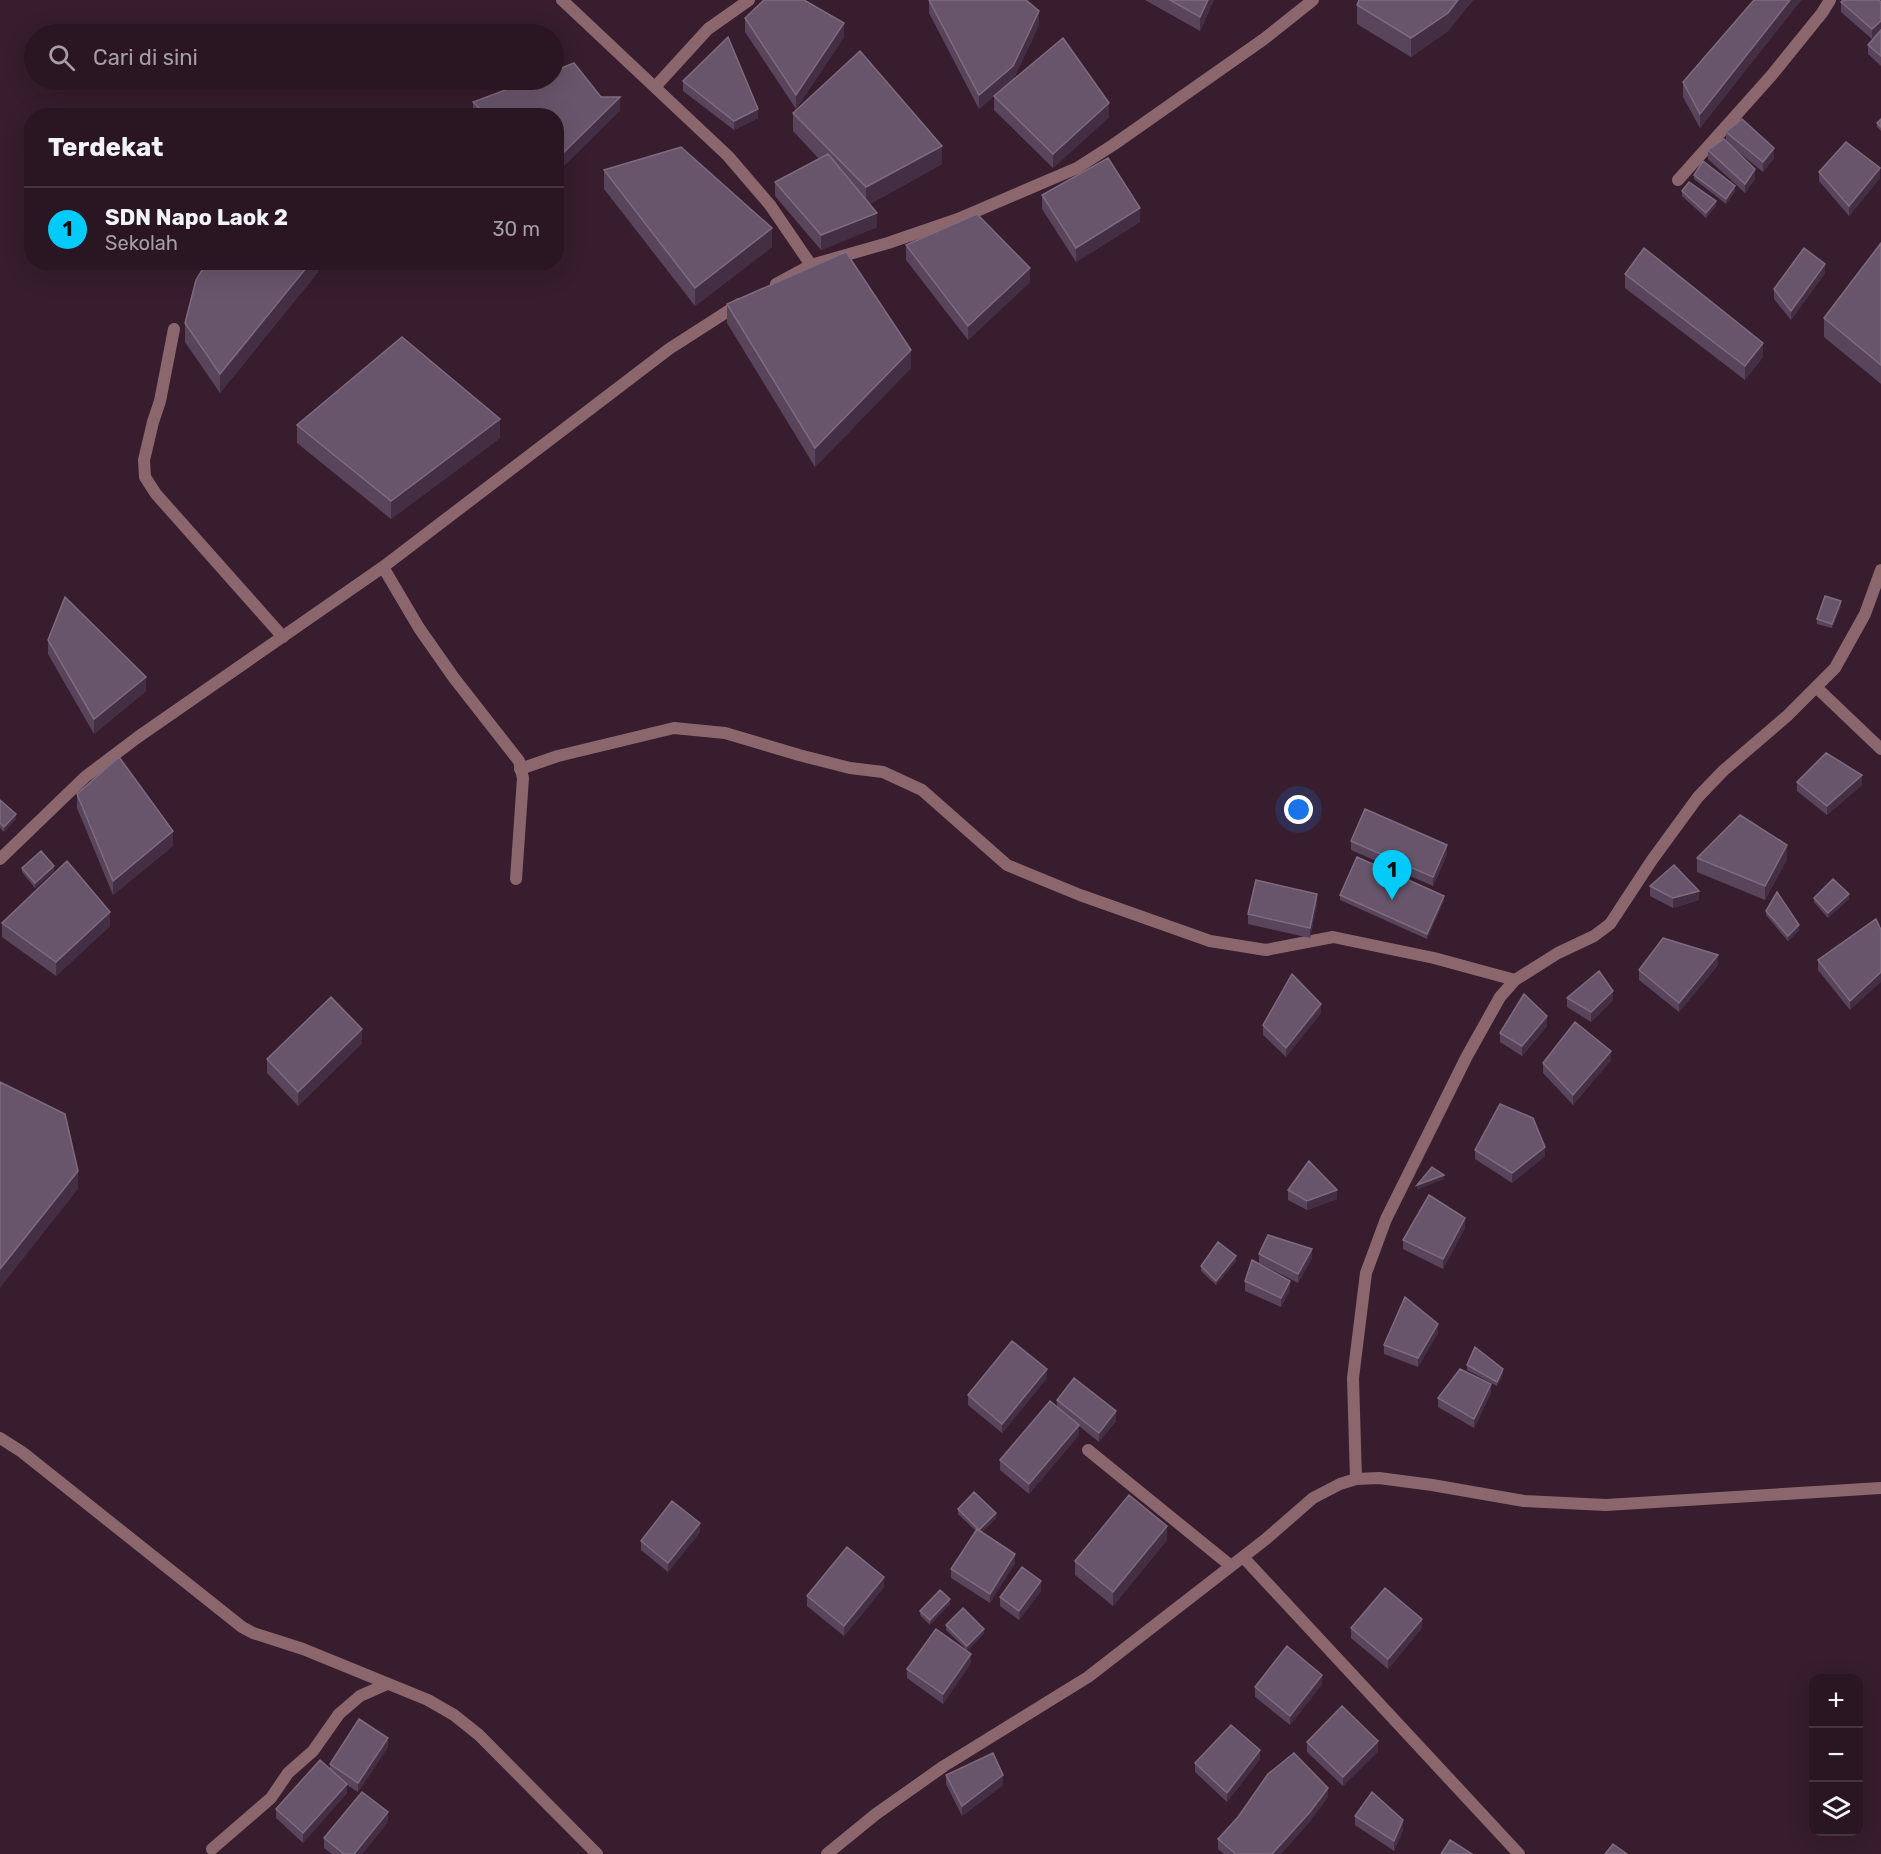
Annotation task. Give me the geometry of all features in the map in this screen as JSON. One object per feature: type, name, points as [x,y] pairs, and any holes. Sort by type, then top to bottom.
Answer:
[{"type":"street","points":[[562,0],[728,156],[770,205],[811,265]]},
{"type":"street","points":[[655,87],[708,29],[749,0]]},
{"type":"street","points":[[0,859],[86,777],[138,737],[383,567],[669,349],[756,294],[811,265],[888,243],[958,219],[1077,168],[1264,39],[1313,0]]},
{"type":"street","points":[[1678,180],[1771,76],[1830,0]]},
{"type":"street","points":[[174,329],[160,401],[144,460],[146,477],[156,494],[282,637]]},
{"type":"street","points":[[383,567],[419,628],[454,678],[519,761],[523,778],[516,879]]},
{"type":"street","points":[[1356,1479],[1353,1378],[1366,1273],[1386,1220],[1467,1056],[1500,997],[1515,980],[1558,953],[1594,936],[1610,924],[1641,876],[1698,797],[1723,771],[1788,716],[1835,668],[1865,614],[1881,570]]},
{"type":"street","points":[[1816,687],[1881,749]]},
{"type":"street","points":[[520,769],[558,756],[674,728],[725,733],[850,768],[883,772],[922,790],[1007,865],[1080,895],[1210,941],[1266,950],[1333,937],[1434,958],[1515,980]]},
{"type":"street","points":[[0,1438],[21,1452],[242,1627],[428,1700],[454,1715],[479,1735],[597,1854]]},
{"type":"street","points":[[1088,1450],[1231,1566]]},
{"type":"street","points":[[827,1854],[876,1814],[944,1766],[1088,1677],[1243,1557],[1312,1498],[1340,1484],[1356,1479],[1379,1478],[1524,1501],[1606,1505],[1881,1488]]},
{"type":"street","points":[[1243,1557],[1519,1854]]},
{"type":"street","points":[[213,1849],[271,1798],[288,1773],[314,1751],[339,1714],[360,1696],[387,1684]]},
{"type":"building","points":[[764,0],[804,0],[844,23],[796,95],[745,18]]},
{"type":"building","points":[[929,0],[1026,0],[1039,11],[1013,66],[979,95]]},
{"type":"building","points":[[1170,0],[1208,0],[1200,17]]},
{"type":"building","points":[[1359,0],[1458,0],[1448,13],[1411,38],[1357,5]]},
{"type":"building","points":[[1754,0],[1790,0],[1700,114],[1683,82]]},
{"type":"building","points":[[1843,0],[1879,0],[1881,2],[1881,21],[1872,29],[1841,2]]},
{"type":"building","points":[[1881,30],[1881,56],[1868,45]]},
{"type":"building","points":[[728,37],[758,109],[734,121],[683,81]]},
{"type":"building","points":[[1063,38],[1109,103],[1053,154],[994,96]]},
{"type":"building","points":[[860,51],[942,146],[866,187],[793,113]]},
{"type":"building","points":[[574,63],[601,97],[620,97],[564,152],[564,108],[479,108],[473,102],[505,90],[564,90],[564,67]]},
{"type":"building","points":[[1742,119],[1774,148],[1763,162],[1726,132]]},
{"type":"building","points":[[1724,139],[1755,169],[1745,184],[1708,150]]},
{"type":"building","points":[[1846,142],[1880,168],[1849,206],[1819,172]]},
{"type":"building","points":[[681,147],[772,228],[695,288],[604,170]]},
{"type":"building","points":[[828,154],[877,213],[821,235],[775,182]]},
{"type":"building","points":[[1108,158],[1140,208],[1076,248],[1042,195]]},
{"type":"building","points":[[1703,161],[1735,186],[1726,199],[1694,175]]},
{"type":"building","points":[[1689,182],[1716,201],[1706,213],[1682,191]]},
{"type":"building","points":[[977,214],[1030,268],[968,326],[906,245]]},
{"type":"building","points":[[1881,243],[1881,365],[1824,318]]},
{"type":"building","points":[[1644,248],[1763,343],[1745,366],[1625,274]]},
{"type":"building","points":[[1804,248],[1825,264],[1791,311],[1774,289]]},
{"type":"building","points":[[846,252],[911,350],[815,448],[727,304]]},
{"type":"building","points":[[202,270],[304,270],[220,374],[185,323],[196,280]]},
{"type":"building","points":[[402,337],[500,419],[391,501],[297,425]]},
{"type":"building","points":[[1825,596],[1841,601],[1832,624],[1817,619]]},
{"type":"building","points":[[65,597],[146,677],[94,719],[48,640]]},
{"type":"building","points":[[1826,753],[1862,775],[1827,806],[1797,782]]},
{"type":"building","points":[[119,757],[173,831],[113,881],[77,794]]},
{"type":"building","points":[[0,800],[16,814],[4,827],[0,823]]},
{"type":"building","points":[[1365,809],[1447,845],[1433,877],[1351,841]]},
{"type":"building","points":[[1740,815],[1787,845],[1765,886],[1697,858]]},
{"type":"building","points":[[41,851],[54,866],[35,883],[22,868]]},
{"type":"building","points":[[1357,857],[1444,896],[1427,934],[1340,895]]},
{"type":"building","points":[[67,861],[110,912],[56,962],[2,923]]},
{"type":"building","points":[[1674,865],[1699,891],[1673,898],[1650,886]]},
{"type":"building","points":[[1833,879],[1849,894],[1828,913],[1814,898]]},
{"type":"building","points":[[1256,880],[1317,894],[1310,928],[1248,914]]},
{"type":"building","points":[[1777,892],[1799,925],[1788,936],[1766,911]]},
{"type":"building","points":[[1876,919],[1881,930],[1881,972],[1850,1001],[1818,960]]},
{"type":"building","points":[[1663,938],[1718,955],[1679,1003],[1639,970]]},
{"type":"building","points":[[1599,971],[1613,991],[1591,1012],[1567,998]]},
{"type":"building","points":[[1292,974],[1321,1004],[1286,1048],[1263,1025]]},
{"type":"building","points":[[1524,994],[1547,1016],[1522,1046],[1500,1033]]},
{"type":"building","points":[[331,997],[362,1029],[298,1092],[267,1059]]},
{"type":"building","points":[[1575,1022],[1611,1051],[1573,1095],[1543,1063]]},
{"type":"building","points":[[0,1082],[65,1114],[78,1171],[0,1269]]},
{"type":"building","points":[[1500,1104],[1533,1118],[1545,1147],[1512,1173],[1475,1150]]},
{"type":"building","points":[[1309,1161],[1337,1190],[1307,1201],[1288,1190]]},
{"type":"building","points":[[1432,1167],[1444,1175],[1417,1185]]},
{"type":"building","points":[[1429,1195],[1465,1218],[1443,1259],[1403,1240]]},
{"type":"building","points":[[1268,1235],[1312,1249],[1298,1274],[1259,1254]]},
{"type":"building","points":[[1218,1242],[1236,1256],[1216,1281],[1201,1266]]},
{"type":"building","points":[[1252,1260],[1290,1281],[1281,1298],[1245,1281]]},
{"type":"building","points":[[1405,1297],[1438,1324],[1418,1358],[1384,1345]]},
{"type":"building","points":[[1012,1341],[1047,1369],[1002,1424],[968,1395]]},
{"type":"building","points":[[1475,1347],[1503,1369],[1497,1382],[1467,1365]]},
{"type":"building","points":[[1460,1369],[1491,1384],[1474,1419],[1438,1398]]},
{"type":"building","points":[[1074,1378],[1116,1411],[1099,1433],[1057,1400]]},
{"type":"building","points":[[1050,1401],[1079,1425],[1029,1484],[1000,1460]]},
{"type":"building","points":[[974,1492],[996,1513],[979,1530],[958,1509]]},
{"type":"building","points":[[1129,1495],[1167,1526],[1113,1592],[1075,1561]]},
{"type":"building","points":[[672,1501],[700,1523],[668,1563],[641,1541]]},
{"type":"building","points":[[977,1529],[1015,1554],[990,1594],[951,1569]]},
{"type":"building","points":[[847,1547],[884,1577],[844,1626],[807,1596]]},
{"type":"building","points":[[1022,1567],[1041,1581],[1019,1611],[1000,1597]]},
{"type":"building","points":[[1385,1588],[1422,1619],[1388,1659],[1351,1628]]},
{"type":"building","points":[[940,1590],[950,1599],[930,1620],[920,1611]]},
{"type":"building","points":[[963,1608],[984,1629],[967,1646],[946,1625]]},
{"type":"building","points":[[936,1629],[971,1654],[943,1694],[907,1669]]},
{"type":"building","points":[[1287,1646],[1322,1675],[1290,1716],[1255,1687]]},
{"type":"building","points":[[1342,1706],[1378,1741],[1343,1777],[1307,1742]]},
{"type":"building","points":[[359,1719],[388,1738],[358,1783],[330,1764]]},
{"type":"building","points":[[1231,1725],[1260,1750],[1227,1793],[1195,1763]]},
{"type":"building","points":[[993,1753],[1003,1775],[962,1806],[946,1775]]},
{"type":"building","points":[[1294,1753],[1328,1788],[1310,1812],[1272,1854],[1236,1854],[1218,1839],[1238,1817],[1268,1774]]},
{"type":"building","points":[[320,1760],[347,1784],[303,1833],[276,1809]]},
{"type":"building","points":[[362,1792],[388,1812],[354,1854],[344,1854],[324,1838]]},
{"type":"building","points":[[1372,1792],[1403,1820],[1394,1841],[1355,1816]]},
{"type":"building","points":[[1450,1840],[1472,1854],[1441,1854]]},
{"type":"building","points":[[1613,1844],[1627,1854],[1605,1854]]},
{"type":"place","name":"SDN Napo Laok 2","points":[[1392,900]]}]
